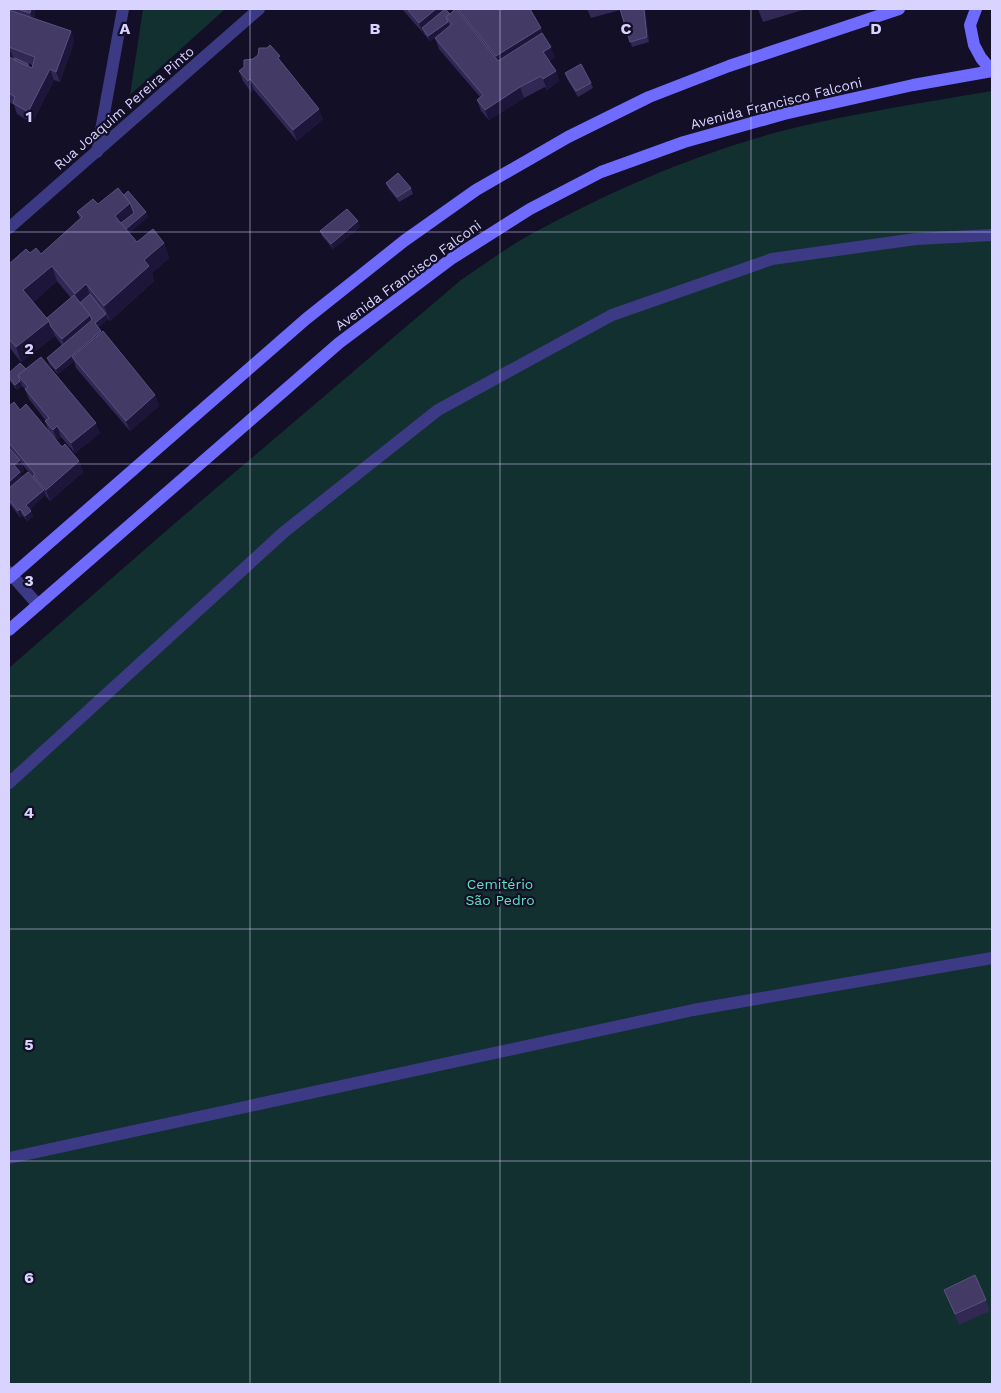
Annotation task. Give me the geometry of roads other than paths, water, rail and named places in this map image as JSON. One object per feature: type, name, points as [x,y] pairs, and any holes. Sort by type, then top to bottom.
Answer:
[{"type":"main road","name":"Avenida Francisco Falconi","points":[[10,575],[306,319],[404,241],[476,190],[568,137],[648,97],[738,63],[899,9]]},
{"type":"main road","points":[[976,9],[970,25],[974,45],[981,58],[992,71]]},
{"type":"main road","name":"Avenida Francisco Falconi","points":[[9,630],[339,344],[452,259],[530,208],[601,172],[684,142],[784,114],[913,85],[992,71]]},
{"type":"street","points":[[97,152],[123,9]]},
{"type":"street","name":"Rua Joaquim Pereira Pinto","points":[[9,228],[259,9]]},
{"type":"street","points":[[9,783],[284,532],[438,410],[612,315],[772,258],[916,239],[992,235]]},
{"type":"street","points":[[10,575],[38,605]]},
{"type":"street","points":[[9,1158],[694,1010],[992,958]]},
{"type":"park label","name":"Cemitério São Pedro","points":[[500,892]]}]
